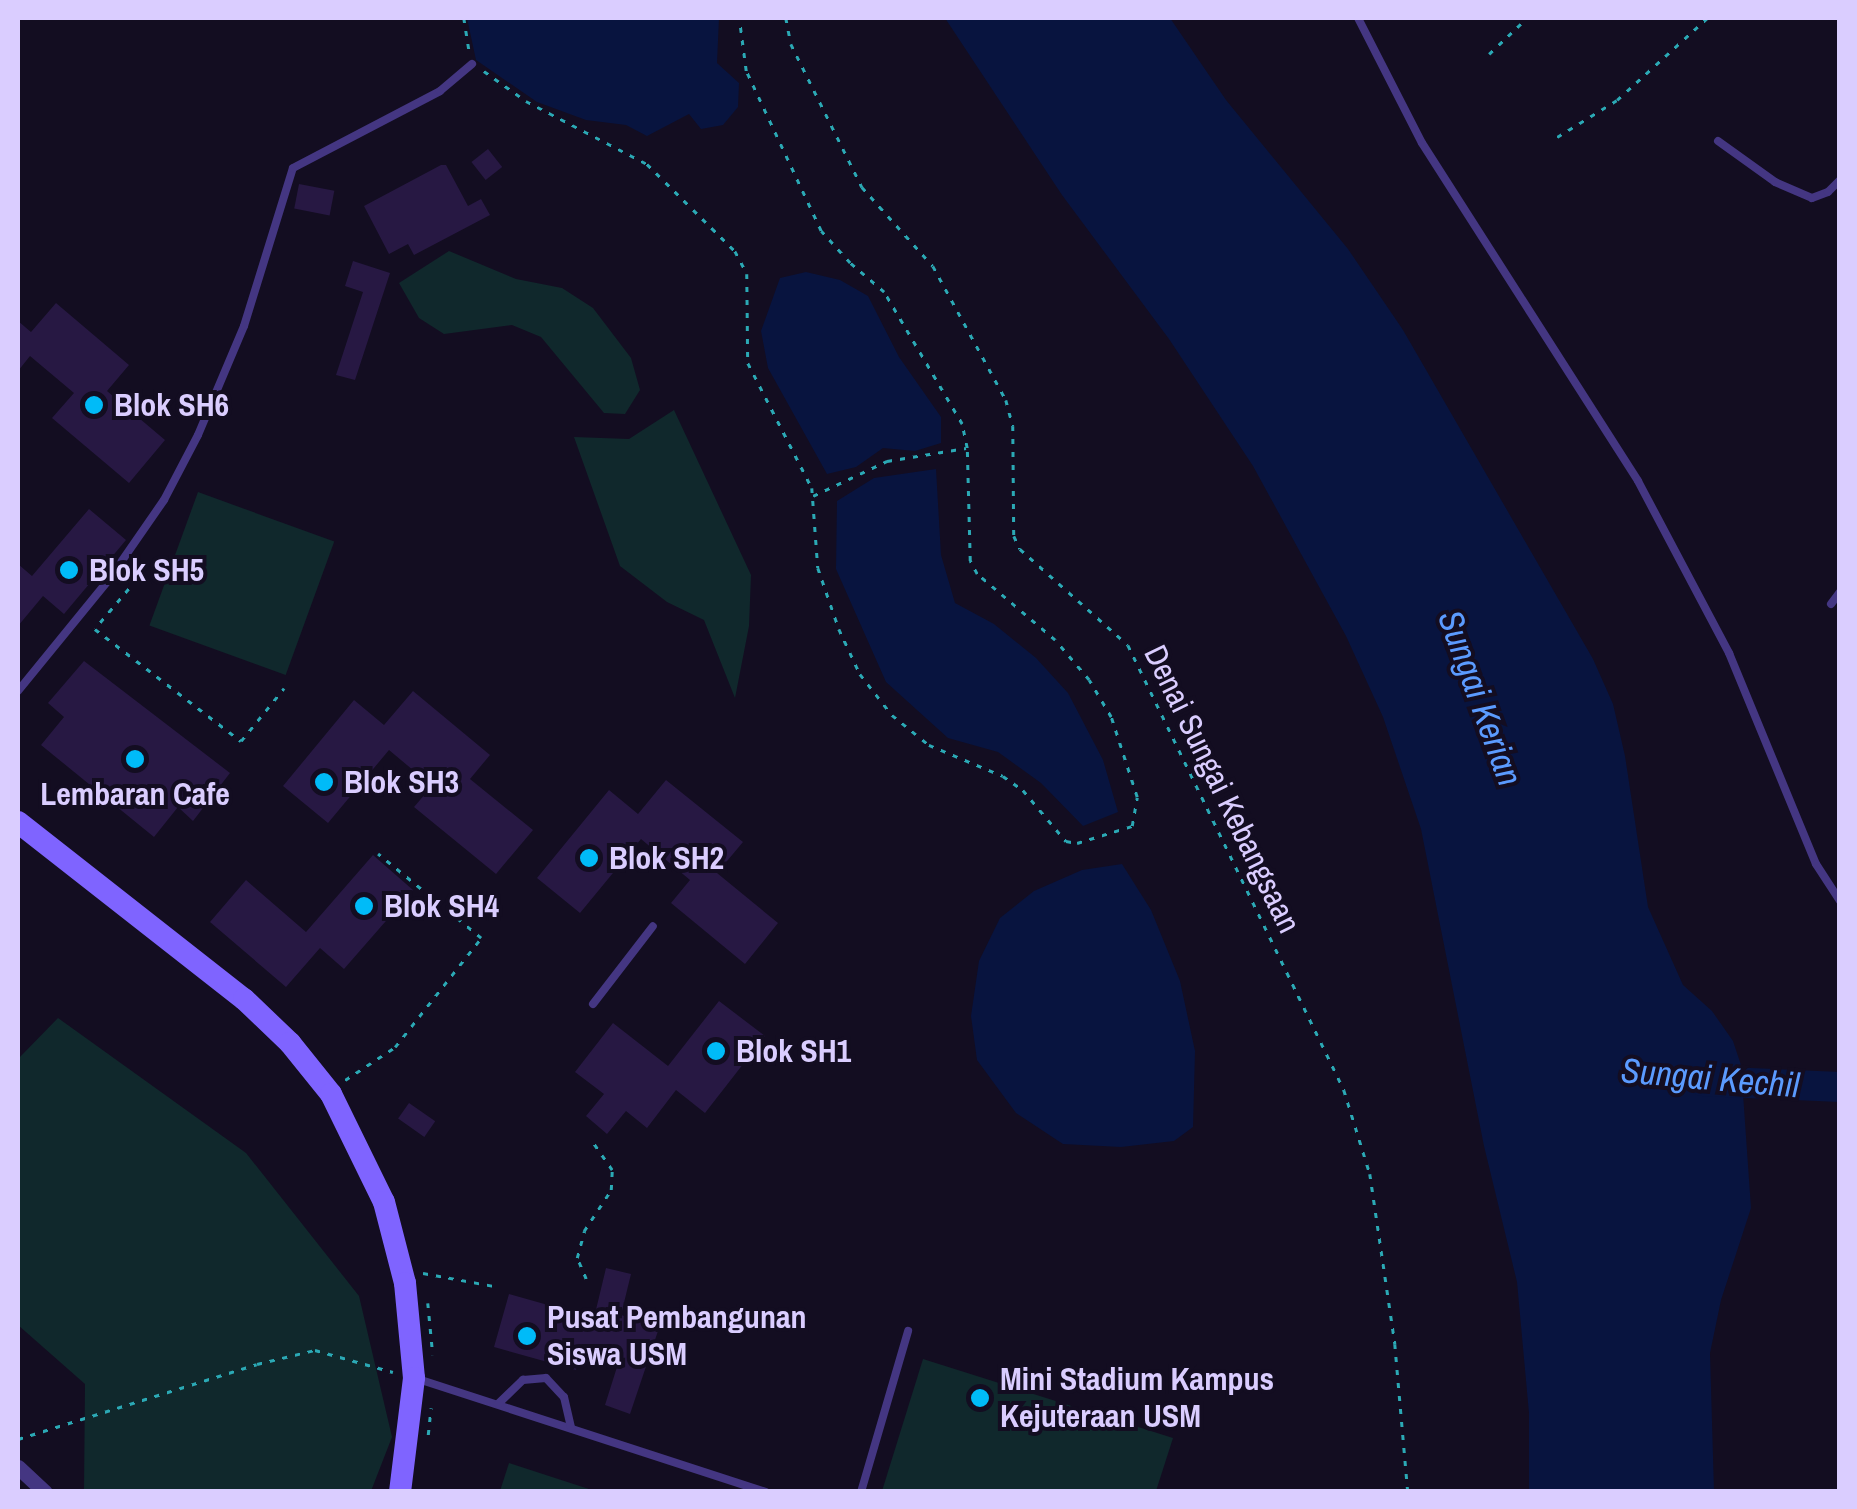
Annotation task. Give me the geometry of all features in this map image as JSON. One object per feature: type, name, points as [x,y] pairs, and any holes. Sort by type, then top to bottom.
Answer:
[{"type":"street","points":[[18,822],[244,999],[290,1043],[331,1094],[384,1202],[404,1283],[414,1378],[400,1492]]},
{"type":"street","points":[[18,1467],[45,1492]]},
{"type":"lane","points":[[1358,18],[1422,142],[1638,481],[1730,653],[1816,864],[1840,901]]},
{"type":"lane","points":[[18,691],[110,578],[164,500],[198,435],[244,326],[293,168],[440,91],[472,64]]},
{"type":"lane","points":[[1718,140],[1775,182],[1812,198],[1828,192],[1840,180]]},
{"type":"lane","points":[[1831,604],[1840,592]]},
{"type":"lane","points":[[592,1004],[653,926]]},
{"type":"lane","points":[[861,1492],[908,1331]]},
{"type":"lane","points":[[414,1378],[766,1492]]},
{"type":"lane","points":[[498,1404],[523,1380],[546,1378],[564,1396],[571,1428]]},
{"type":"path","points":[[464,18],[472,64],[526,101],[647,164],[735,251],[747,274],[748,363],[812,497],[818,568],[839,628],[860,674],[892,715],[928,745],[1013,783],[1066,841],[1077,844],[1132,826],[1137,797],[1110,717],[1088,680],[1055,640],[977,574],[970,561],[967,448],[962,424],[899,312],[822,231],[746,71],[739,18]]},
{"type":"path","name":"Denai Sungai Kebangsaan","points":[[786,18],[792,44],[862,187],[934,266],[1006,400],[1013,426],[1014,536],[1020,549],[1128,646],[1344,1090],[1370,1174],[1395,1344],[1408,1492]]},
{"type":"path","points":[[1489,54],[1528,18]]},
{"type":"path","points":[[1557,137],[1618,100],[1707,18]]},
{"type":"path","points":[[812,497],[888,461],[967,448]]},
{"type":"path","points":[[129,589],[96,628],[241,740],[284,688]]},
{"type":"path","points":[[340,1083],[395,1048],[481,938],[378,854]]},
{"type":"path","points":[[586,1279],[577,1258],[584,1231],[611,1190],[612,1170],[594,1144]]},
{"type":"path","points":[[423,1274],[498,1288]]},
{"type":"path","points":[[18,1439],[257,1364],[315,1350],[414,1378]]},
{"type":"green space","points":[[449,251],[516,279],[562,288],[593,308],[631,358],[640,390],[625,414],[604,413],[541,337],[512,325],[444,334],[419,318],[399,283]]},
{"type":"green space","points":[[674,410],[751,575],[749,626],[735,698],[704,620],[667,602],[620,566],[574,437],[629,439]]},
{"type":"green space","points":[[198,492],[334,542],[286,675],[149,625]]},
{"type":"green space","points":[[58,1018],[246,1153],[359,1296],[392,1437],[371,1491],[84,1491],[85,1384],[18,1325],[18,1059]]},
{"type":"green space","name":"Mini Stadium Kampus Kejuteraan USM","points":[[923,1359],[1173,1438],[1156,1491],[882,1491]]},
{"type":"green space","points":[[509,1463],[595,1491],[500,1491]]},
{"type":"water","points":[[467,18],[719,18],[717,63],[739,83],[738,107],[723,125],[701,129],[689,114],[647,136],[626,125],[586,120],[537,102],[476,60]]},
{"type":"water","name":"Sungai Kerian","points":[[945,18],[1170,18],[1226,100],[1348,249],[1403,330],[1593,659],[1613,704],[1625,756],[1648,907],[1683,985],[1712,1011],[1733,1041],[1741,1065],[1751,1208],[1721,1300],[1710,1353],[1714,1491],[1529,1491],[1529,1413],[1517,1282],[1484,1146],[1421,829],[1383,717],[1346,636],[1253,466],[1169,339],[1062,195]]},
{"type":"water","points":[[806,272],[840,280],[868,296],[899,357],[941,417],[941,443],[915,451],[883,448],[856,467],[827,474],[768,368],[761,331],[780,278]]},
{"type":"water","points":[[936,469],[941,555],[955,603],[994,624],[1036,658],[1068,693],[1103,760],[1118,812],[1083,826],[1041,783],[998,752],[948,738],[886,682],[836,569],[837,501],[874,478]]},
{"type":"water","points":[[1122,864],[1151,910],[1180,981],[1195,1051],[1193,1127],[1174,1141],[1121,1147],[1063,1144],[1016,1113],[977,1060],[971,1016],[979,961],[1000,918],[1034,891],[1082,870]]},
{"type":"building","points":[[488,149],[502,167],[486,180],[471,162]]},
{"type":"building","points":[[446,165],[468,206],[481,199],[490,215],[414,255],[408,244],[389,254],[364,206]]},
{"type":"building","points":[[299,184],[334,191],[330,215],[294,209]]},
{"type":"building","points":[[353,261],[390,273],[355,380],[336,375],[363,292],[345,286]]},
{"type":"building","name":"Blok SH6","points":[[56,303],[129,365],[107,391],[165,440],[129,483],[52,418],[74,393],[30,356],[18,371],[18,321],[31,332]]},
{"type":"building","name":"Blok SH5","points":[[89,509],[126,540],[64,614],[43,596],[18,626],[18,564],[32,576]]},
{"type":"building","name":"Lembaran Cafe","points":[[84,661],[230,773],[193,821],[178,807],[154,837],[41,745],[64,717],[48,703]]},
{"type":"building","name":"Blok SH3","points":[[413,691],[490,755],[470,779],[533,830],[496,874],[414,807],[432,786],[389,750],[328,823],[283,786],[354,700],[384,725]]},
{"type":"building","name":"Blok SH2","points":[[666,780],[743,842],[717,873],[778,923],[745,964],[671,903],[690,880],[641,839],[580,913],[537,878],[609,790],[638,814]]},
{"type":"building","name":"Blok SH4","points":[[373,855],[413,890],[344,969],[320,948],[286,987],[210,922],[246,880],[306,932]]},
{"type":"building","name":"Blok SH1","points":[[719,1001],[765,1036],[705,1113],[676,1090],[647,1128],[626,1111],[607,1134],[586,1116],[604,1094],[575,1072],[613,1023],[668,1066]]},
{"type":"building","points":[[409,1103],[435,1121],[424,1137],[398,1119]]},
{"type":"building","points":[[606,1268],[631,1274],[621,1315],[659,1328],[630,1414],[605,1405],[617,1367],[580,1355],[576,1370],[494,1347],[509,1294],[594,1318]]},
{"type":"waterway","name":"Sungai Kechil","points":[[1703,1081],[1840,1087]]},
{"type":"place","name":"Blok SH6","points":[[94,405]]},
{"type":"place","name":"Blok SH5","points":[[69,570]]},
{"type":"place","name":"Lembaran Cafe","points":[[135,759]]},
{"type":"place","name":"Blok SH3","points":[[324,782]]},
{"type":"place","name":"Blok SH2","points":[[589,858]]},
{"type":"place","name":"Blok SH4","points":[[364,906]]},
{"type":"place","name":"Blok SH1","points":[[716,1051]]},
{"type":"place","name":"Pusat Pembangunan Siswa USM","points":[[527,1336]]},
{"type":"place","name":"Mini Stadium Kampus Kejuteraan USM","points":[[980,1398]]}]
